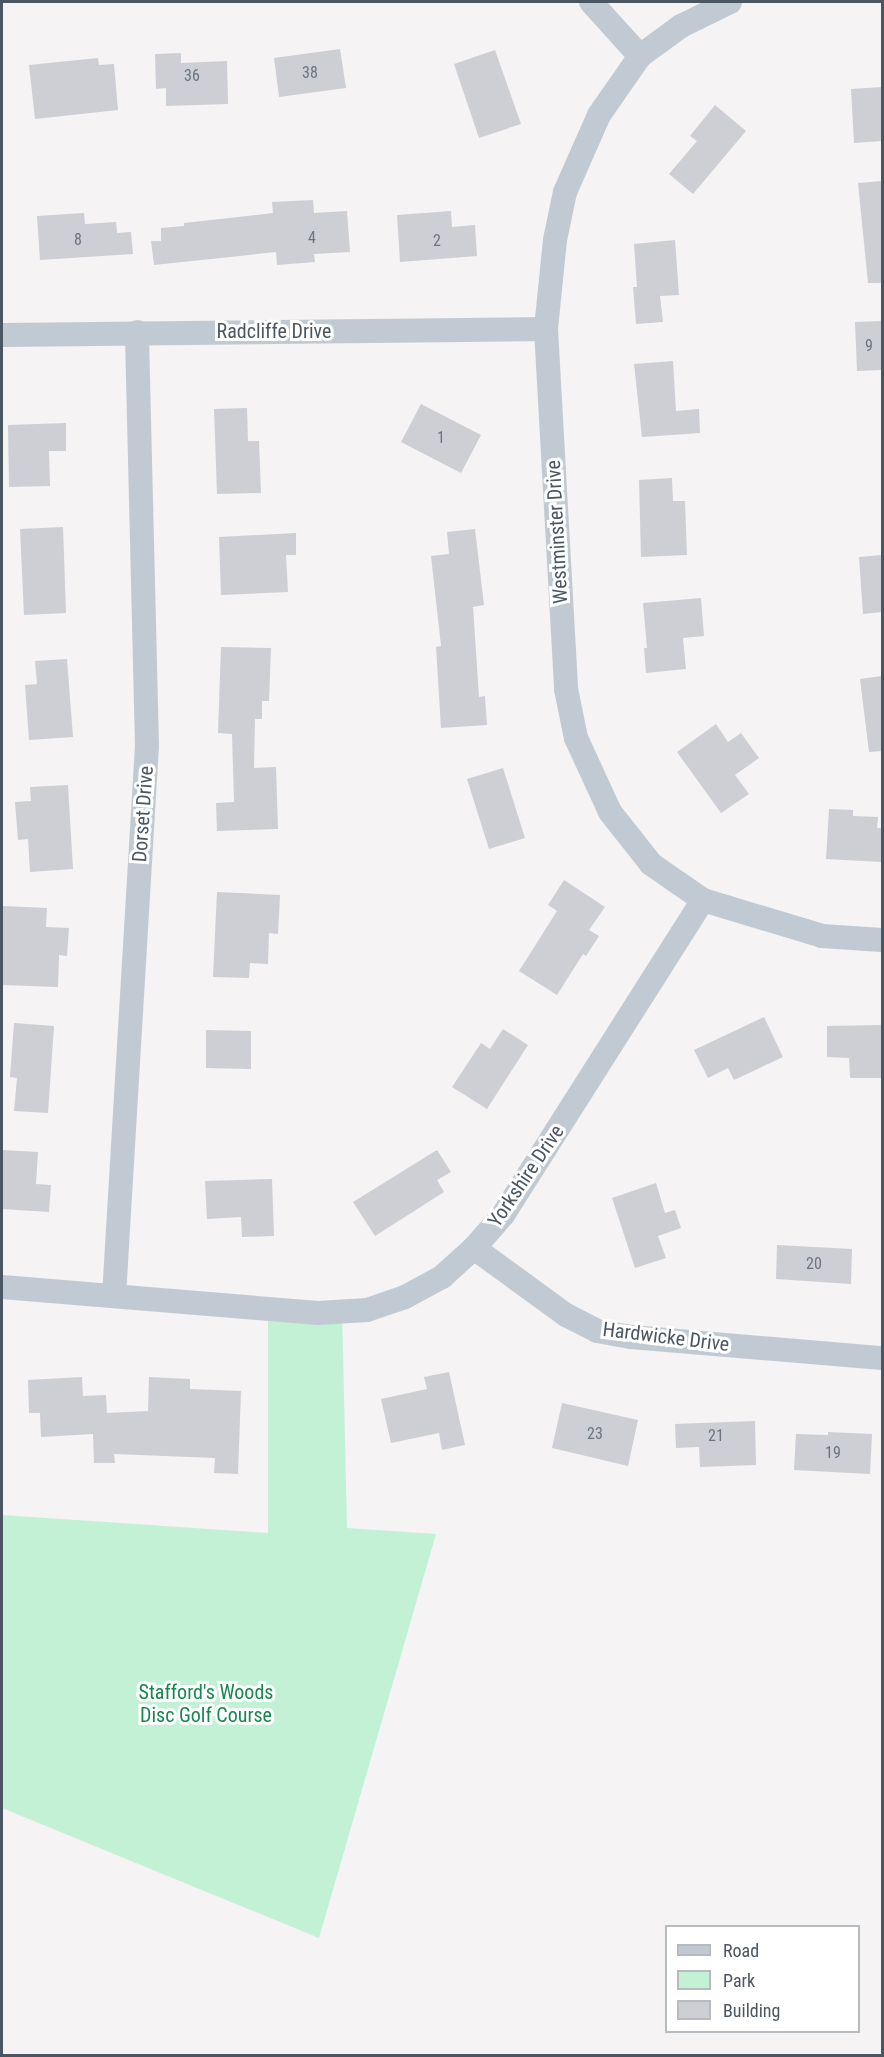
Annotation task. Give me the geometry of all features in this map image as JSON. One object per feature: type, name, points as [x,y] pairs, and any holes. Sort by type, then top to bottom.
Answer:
[{"type":"street","points":[[591,2],[640,56]]},
{"type":"street","name":"Westminster Drive","points":[[730,2],[681,26],[640,56],[599,115],[565,192],[555,240],[546,329],[566,688],[576,738],[610,812],[651,864],[703,900],[822,936],[882,940]]},
{"type":"street","name":"Radcliffe Drive","points":[[2,335],[546,329]]},
{"type":"street","name":"Dorset Drive","points":[[114,1296],[147,746],[137,332]]},
{"type":"street","name":"Yorkshire Drive","points":[[2,1287],[318,1313],[367,1310],[405,1297],[442,1276],[474,1248],[503,1215],[703,900]]},
{"type":"street","name":"Hardwicke Drive","points":[[474,1248],[566,1315],[597,1331],[631,1337],[882,1358]]},
{"type":"green space","name":"Stafford's Woods Disc Golf Course","points":[[268,1308],[342,1308],[347,1528],[436,1534],[319,1938],[2,1808],[2,1515],[268,1533]]},
{"type":"building","points":[[340,49],[346,88],[279,97],[274,58]]},
{"type":"building","points":[[495,50],[521,124],[479,138],[454,64]]},
{"type":"building","points":[[181,53],[181,63],[227,61],[228,104],[166,106],[166,88],[156,89],[155,54]]},
{"type":"building","points":[[98,58],[99,65],[114,64],[118,110],[35,119],[29,65]]},
{"type":"building","points":[[882,87],[882,141],[854,143],[851,89]]},
{"type":"building","points":[[715,105],[746,131],[693,194],[669,174],[697,141],[690,136]]},
{"type":"building","points":[[882,181],[882,283],[868,283],[858,183]]},
{"type":"building","points":[[313,200],[314,213],[347,211],[350,252],[314,254],[315,262],[277,265],[276,252],[154,265],[151,241],[161,241],[161,228],[184,226],[184,223],[273,213],[272,202]]},
{"type":"building","points":[[451,211],[452,227],[475,225],[477,256],[400,262],[397,215]]},
{"type":"building","points":[[84,213],[85,224],[116,222],[117,233],[131,232],[133,254],[40,260],[37,216]]},
{"type":"building","points":[[675,240],[679,295],[660,296],[663,322],[636,324],[633,287],[637,287],[634,244]]},
{"type":"building","points":[[882,321],[882,370],[857,371],[855,322]]},
{"type":"building","points":[[673,361],[676,411],[699,409],[700,433],[642,437],[634,364]]},
{"type":"building","points":[[421,404],[481,435],[461,473],[401,442]]},
{"type":"building","points":[[247,408],[248,441],[259,441],[261,493],[217,494],[214,409]]},
{"type":"building","points":[[66,423],[66,451],[49,451],[50,486],[9,487],[8,425]]},
{"type":"building","points":[[672,478],[673,501],[685,501],[687,555],[641,557],[639,480]]},
{"type":"building","points":[[63,527],[66,613],[24,615],[20,529]]},
{"type":"building","points":[[475,529],[484,605],[473,607],[479,697],[485,696],[487,725],[441,728],[436,647],[441,646],[431,556],[449,554],[447,532]]},
{"type":"building","points":[[296,533],[296,555],[286,555],[288,592],[221,595],[219,537]]},
{"type":"building","points":[[882,555],[882,612],[863,614],[859,557]]},
{"type":"building","points":[[701,598],[704,636],[683,638],[686,669],[646,673],[644,648],[647,648],[643,603]]},
{"type":"building","points":[[221,647],[271,648],[269,701],[262,701],[262,719],[255,719],[254,768],[276,767],[278,829],[217,831],[216,803],[234,802],[232,734],[218,733]]},
{"type":"building","points":[[67,659],[73,737],[29,740],[25,685],[37,684],[35,661]]},
{"type":"building","points":[[882,676],[882,751],[869,752],[860,679]]},
{"type":"building","points":[[716,724],[728,742],[741,733],[759,758],[735,775],[749,794],[721,813],[677,752]]},
{"type":"building","points":[[503,768],[525,838],[489,849],[467,779]]},
{"type":"building","points":[[68,785],[73,869],[30,872],[28,839],[18,840],[15,802],[31,801],[30,787]]},
{"type":"building","points":[[829,809],[853,810],[853,816],[878,817],[877,828],[882,828],[882,862],[826,859]]},
{"type":"building","points":[[564,880],[605,907],[589,930],[599,936],[586,956],[583,954],[557,995],[519,971],[557,911],[548,905]]},
{"type":"building","points":[[217,892],[280,895],[278,934],[269,933],[268,964],[250,963],[249,978],[213,977]]},
{"type":"building","points":[[2,906],[47,908],[46,927],[69,928],[67,956],[59,955],[58,987],[2,985]]},
{"type":"building","points":[[764,1017],[783,1057],[734,1080],[728,1068],[708,1078],[694,1050]]},
{"type":"building","points":[[14,1023],[54,1026],[48,1113],[14,1111],[17,1078],[10,1077]]},
{"type":"building","points":[[882,1025],[882,1078],[850,1078],[849,1058],[827,1057],[827,1026]]},
{"type":"building","points":[[503,1029],[528,1045],[487,1109],[452,1087],[481,1043],[490,1049]]},
{"type":"building","points":[[206,1030],[251,1031],[251,1069],[206,1068]]},
{"type":"building","points":[[2,1150],[38,1152],[36,1184],[51,1185],[49,1212],[2,1209]]},
{"type":"building","points":[[437,1150],[451,1172],[437,1180],[444,1192],[375,1236],[353,1202]]},
{"type":"building","points":[[272,1179],[274,1236],[242,1237],[241,1217],[207,1219],[205,1181]]},
{"type":"building","points":[[656,1183],[665,1213],[675,1210],[681,1228],[658,1236],[666,1258],[635,1268],[612,1198]]},
{"type":"building","points":[[777,1245],[852,1249],[851,1284],[776,1279]]},
{"type":"building","points":[[449,1372],[465,1445],[442,1450],[439,1433],[391,1443],[381,1399],[427,1389],[424,1377]]},
{"type":"building","points":[[82,1377],[83,1396],[106,1395],[107,1413],[148,1411],[149,1377],[190,1379],[190,1389],[241,1391],[238,1474],[214,1473],[215,1458],[114,1454],[115,1463],[94,1463],[93,1434],[41,1437],[40,1413],[29,1413],[28,1380]]},
{"type":"building","points":[[562,1403],[638,1420],[628,1466],[552,1448]]},
{"type":"building","points":[[755,1421],[756,1465],[700,1467],[699,1447],[676,1448],[675,1424]]},
{"type":"building","points":[[828,1432],[872,1434],[870,1474],[794,1470],[796,1434],[828,1435]]}]
